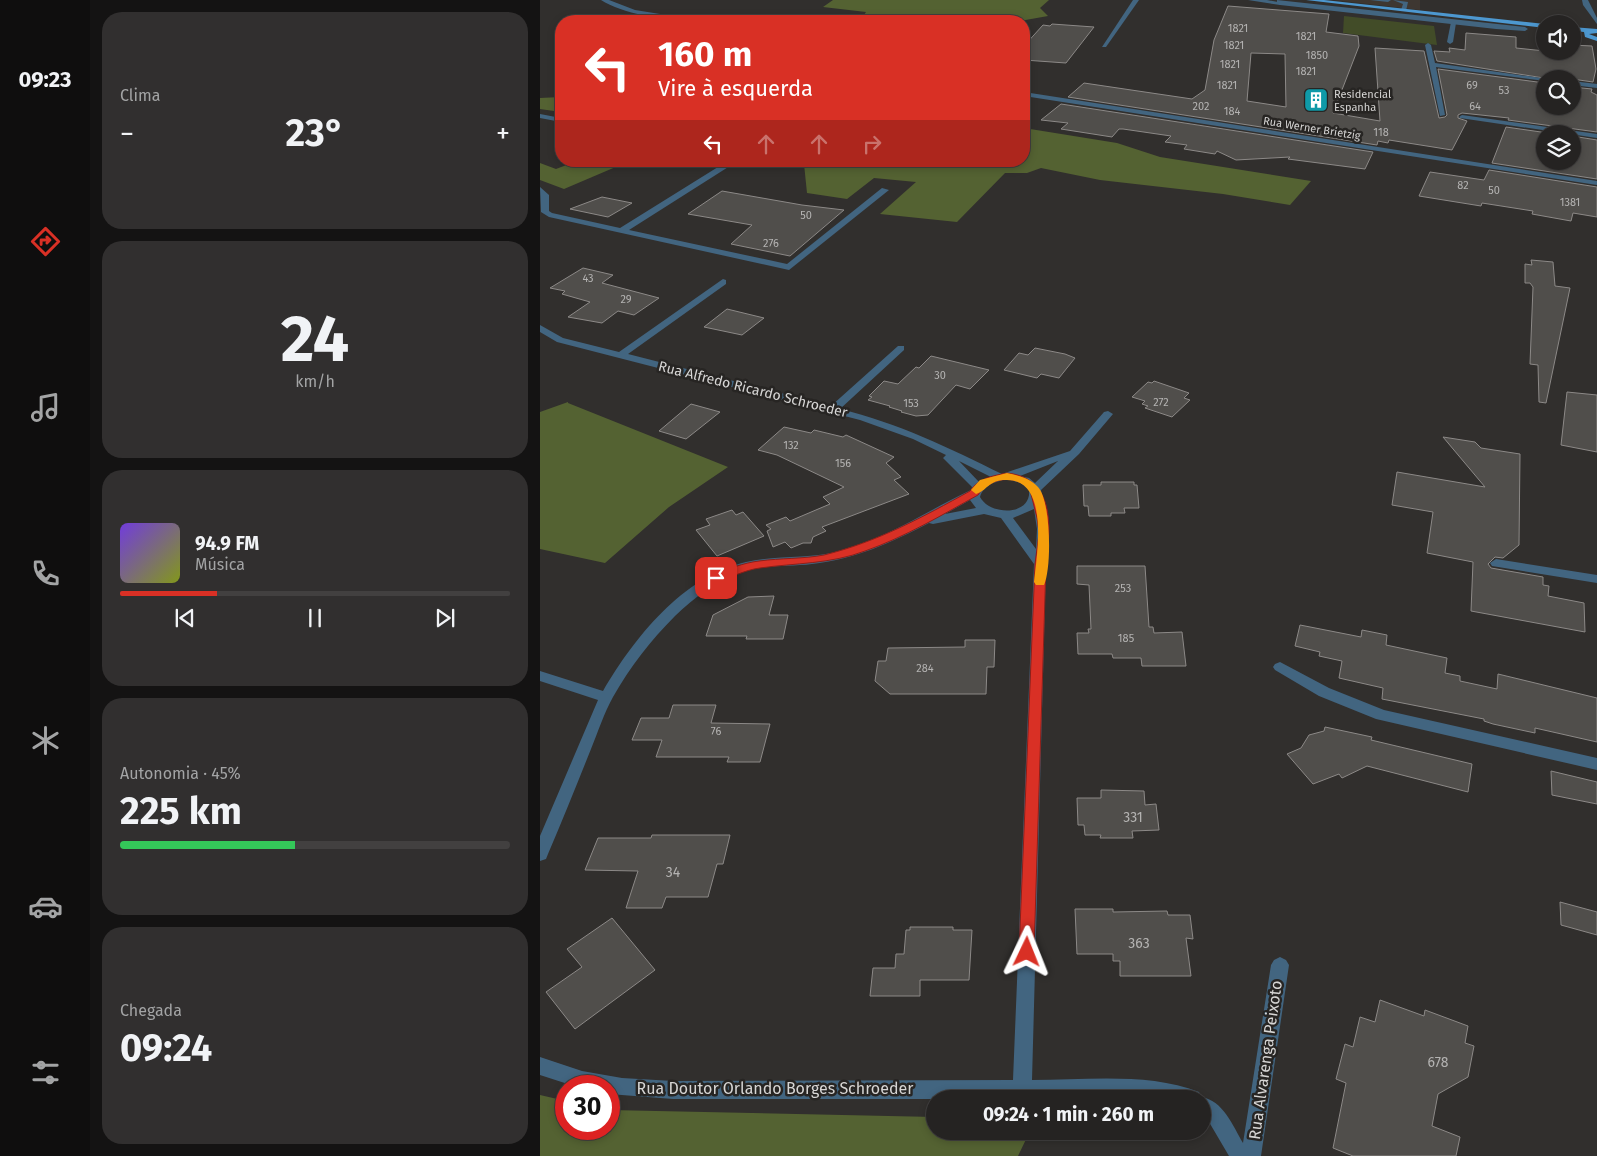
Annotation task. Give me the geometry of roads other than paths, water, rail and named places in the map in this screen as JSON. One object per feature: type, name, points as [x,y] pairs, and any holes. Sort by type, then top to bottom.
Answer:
[{"type":"main road","points":[[1309,0],[1536,25]]},
{"type":"main road","points":[[1486,19],[1536,31]]},
{"type":"main road","points":[[1525,29],[1536,27]]},
{"type":"main road","points":[[1581,30],[1594,31]]},
{"type":"main road","points":[[1594,31],[1586,34],[1597,39]]},
{"type":"main road","points":[[1581,37],[1597,39]]},
{"type":"street","points":[[604,0],[634,12],[655,15]]},
{"type":"street","points":[[1104,46],[1136,0]]},
{"type":"street","points":[[1251,0],[1453,23],[1525,29]]},
{"type":"street","points":[[1373,0],[1388,0]]},
{"type":"street","points":[[1396,0],[1406,3],[1404,10]]},
{"type":"street","points":[[1585,0],[1586,6],[1597,22]]},
{"type":"street","points":[[1450,42],[1453,23]]},
{"type":"street","points":[[1428,45],[1442,115]]},
{"type":"street","points":[[1432,65],[1536,78]]},
{"type":"street","points":[[1581,84],[1597,86]]},
{"type":"street","name":"Rua Werner Brietzig","points":[[1030,95],[1597,183]]},
{"type":"street","points":[[540,116],[555,119]]},
{"type":"street","points":[[1462,117],[1597,136]]},
{"type":"street","points":[[621,231],[724,167]]},
{"type":"street","points":[[540,189],[545,194],[545,212],[549,215],[790,267],[885,190]]},
{"type":"street","points":[[621,355],[723,282]]},
{"type":"street","name":"Rua Alfredo Ricardo Schroeder","points":[[540,328],[560,340]]},
{"type":"street","name":"Rua Alfredo Ricardo Schroeder","points":[[540,341],[560,340],[834,409],[917,437],[942,451],[1003,477]]},
{"type":"street","points":[[834,409],[901,348]]},
{"type":"street","points":[[920,523],[984,510],[1004,514],[1023,511],[1035,501],[1036,492],[1075,452],[1108,414]]},
{"type":"street","name":"Rua Alfredo Ricardo Schroeder","points":[[942,451],[976,490]]},
{"type":"street","points":[[540,854],[606,697],[631,659],[660,624],[687,597],[716,578],[736,569],[760,564],[821,559],[861,549],[920,523],[976,490],[990,479],[1003,477],[1075,452]]},
{"type":"street","points":[[1003,477],[1025,480],[1036,492],[1043,518],[1044,533],[1040,564],[1022,1088]]},
{"type":"street","points":[[976,490],[974,499],[984,510]]},
{"type":"street","points":[[1004,514],[1040,564]]},
{"type":"street","points":[[1496,563],[1597,579]]},
{"type":"street","points":[[1280,667],[1324,692],[1381,715],[1597,764]]},
{"type":"street","points":[[540,676],[606,697]]},
{"type":"street","name":"Rua Alvarenga Peixoto","points":[[1251,1156],[1280,965]]},
{"type":"street","name":"Rua Doutor Orlando Borges Schroeder","points":[[540,1066],[582,1080],[622,1087],[673,1090],[1022,1088],[1159,1090]]},
{"type":"street","points":[[1211,1112],[1216,1115],[1240,1156]]},
{"type":"place","name":"Residencial Espanha","points":[[1316,100]]}]
